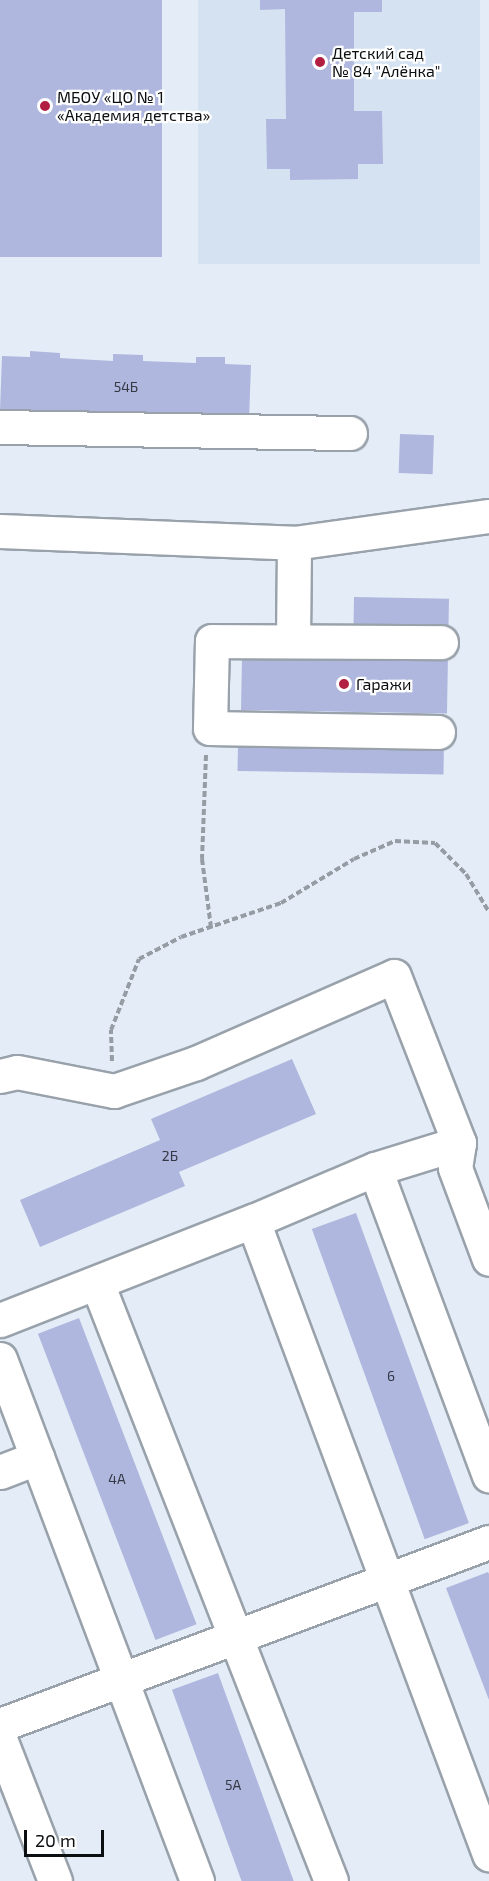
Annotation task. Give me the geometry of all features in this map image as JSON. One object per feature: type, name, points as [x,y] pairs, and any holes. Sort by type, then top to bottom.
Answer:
[{"type":"street","points":[[0,427],[350,433]]},
{"type":"street","points":[[0,531],[294,543],[489,516]]},
{"type":"street","points":[[293,641],[294,543]]},
{"type":"street","points":[[438,732],[210,728],[212,641],[441,642]]},
{"type":"street","points":[[0,1076],[17,1072],[114,1091],[196,1063],[394,976],[459,1143],[455,1168],[486,1244]]},
{"type":"street","points":[[0,1320],[253,1221],[375,1169],[459,1143]]},
{"type":"street","points":[[375,1169],[489,1476]]},
{"type":"street","points":[[253,1221],[489,1854]]},
{"type":"street","points":[[97,1282],[331,1881]]},
{"type":"street","points":[[0,1359],[197,1881]]},
{"type":"street","points":[[0,1472],[37,1458]]},
{"type":"street","points":[[0,1725],[489,1542]]},
{"type":"street","points":[[0,1739],[44,1878]]},
{"type":"path","points":[[210,728],[202,780],[202,859],[211,927]]},
{"type":"path","points":[[114,1091],[111,1030],[139,959],[181,937],[281,903],[354,859],[395,841],[435,843],[466,874],[489,912]]},
{"type":"shaded area","points":[[198,0],[480,0],[480,264],[198,264]]},
{"type":"building","points":[[0,0],[162,0],[162,257],[0,257]]},
{"type":"building","name":"Детский сад № 84 \"Алёнка\"","points":[[260,0],[382,0],[382,12],[354,12],[354,111],[382,111],[383,164],[358,164],[358,179],[290,180],[290,169],[267,169],[266,119],[286,119],[285,9],[260,10]]},
{"type":"building","points":[[30,351],[60,353],[60,358],[113,361],[113,354],[143,355],[143,361],[196,363],[196,357],[225,357],[225,364],[251,365],[249,420],[0,410],[2,356],[30,357]]},
{"type":"building","points":[[400,434],[434,435],[433,474],[399,473]]},
{"type":"building","name":"Гаражи","points":[[354,597],[449,599],[448,627],[354,625]]},
{"type":"building","name":"Гаражи","points":[[242,654],[448,658],[447,714],[241,710]]},
{"type":"building","points":[[238,742],[444,746],[443,775],[237,771]]},
{"type":"building","points":[[292,1059],[316,1114],[179,1172],[185,1186],[40,1247],[20,1200],[160,1140],[151,1119]]},
{"type":"building","points":[[356,1213],[469,1523],[425,1539],[312,1229]]},
{"type":"building","points":[[79,1318],[197,1624],[155,1640],[38,1334]]},
{"type":"building","points":[[488,1572],[489,1574],[489,1700],[446,1588]]},
{"type":"building","points":[[218,1673],[294,1881],[242,1881],[172,1690]]},
{"type":"place","name":"Детский сад № 84 \"Алёнка\"","points":[[320,62]]},
{"type":"place","name":"МБОУ «ЦО № 1 «Академия детства»","points":[[45,106]]},
{"type":"place","name":"Гаражи","points":[[344,684]]}]
